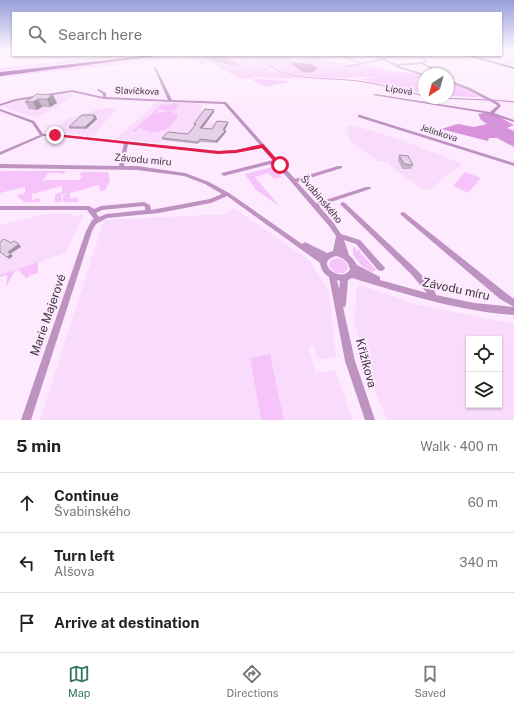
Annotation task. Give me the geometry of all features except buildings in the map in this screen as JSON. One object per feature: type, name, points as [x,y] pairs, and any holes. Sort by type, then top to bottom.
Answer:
[{"type":"highway","points":[[0,74],[34,70]]},
{"type":"highway","points":[[0,74],[35,70]]},
{"type":"street","name":"Slavíčkova","points":[[156,70],[170,100]]},
{"type":"street","points":[[406,70],[418,73]]},
{"type":"street","points":[[454,84],[467,88],[494,102],[499,106],[492,113]]},
{"type":"street","name":"Slavíčkova","points":[[99,90],[105,94],[104,98]]},
{"type":"street","name":"Slavíčkova","points":[[0,105],[15,100],[72,91],[104,98],[225,103]]},
{"type":"street","name":"Lipová","points":[[375,95],[492,113],[514,121]]},
{"type":"street","name":"Švabinského","points":[[225,103],[315,205],[339,236],[346,256]]},
{"type":"street","points":[[0,110],[33,122],[42,135]]},
{"type":"street","name":"Jelínkova","points":[[360,116],[514,165]]},
{"type":"street","points":[[0,154],[42,135],[55,135],[218,152],[236,151],[263,146]]},
{"type":"street","points":[[121,167],[126,143]]},
{"type":"street","points":[[224,174],[276,161]]},
{"type":"street","name":"Závodu míru","points":[[0,166],[121,167],[155,170],[185,175],[207,183],[227,194],[290,238],[325,259]]},
{"type":"street","points":[[294,181],[340,168]]},
{"type":"street","points":[[315,205],[368,188]]},
{"type":"street","points":[[0,208],[88,208],[93,212],[97,219],[106,216],[148,212],[211,201],[227,194]]},
{"type":"street","points":[[93,212],[101,208],[144,204],[148,206],[148,212]]},
{"type":"street","points":[[343,204],[414,272],[431,291],[432,297]]},
{"type":"street","points":[[403,214],[514,303]]},
{"type":"street","name":"Marie Majerové","points":[[26,420],[89,231],[97,219]]},
{"type":"street","points":[[339,236],[358,242],[381,268]]},
{"type":"street","name":"Švabinského","points":[[336,254],[339,236]]},
{"type":"street","points":[[336,254],[346,256],[352,263],[353,271],[344,278],[333,277],[325,270],[325,259],[336,254]]},
{"type":"street","name":"Závodu míru","points":[[353,271],[394,288],[462,304],[514,311]]},
{"type":"street","name":"Křižíkova","points":[[333,277],[350,361],[370,420]]},
{"type":"street","name":"Křižíkova","points":[[341,312],[344,278]]},
{"type":"shaded area","points":[[52,70],[75,70],[0,77]]},
{"type":"shaded area","points":[[223,70],[271,70],[306,79],[255,77],[241,79]]},
{"type":"shaded area","points":[[280,70],[384,70],[418,74],[418,92],[360,79],[387,76],[330,78],[301,75]]},
{"type":"shaded area","points":[[299,70],[316,70],[313,72]]},
{"type":"shaded area","points":[[252,80],[291,81],[266,87]]},
{"type":"shaded area","points":[[454,84],[460,86],[479,97],[454,96]]},
{"type":"shaded area","points":[[62,93],[73,93],[72,97],[39,117],[30,116],[4,107],[9,103]]},
{"type":"shaded area","points":[[156,102],[191,103],[203,105],[200,110],[214,112],[206,122],[228,124],[217,143],[201,140],[198,144],[163,140],[160,143],[115,139]]},
{"type":"shaded area","points":[[173,103],[180,104],[173,111],[159,109],[155,113],[169,111],[177,114],[177,118],[168,128],[162,131],[150,132],[140,127],[135,132],[132,132],[162,104],[171,105]]},
{"type":"shaded area","points":[[103,108],[116,109],[93,136],[52,132],[67,119]]},
{"type":"shaded area","points":[[485,113],[499,117],[514,125],[507,128],[514,131],[514,147],[497,138],[489,138],[488,141],[441,129],[458,124],[474,127],[487,124],[481,120],[478,114]]},
{"type":"shaded area","points":[[352,125],[405,141],[462,164],[429,190],[421,188],[390,166],[388,162],[378,161],[350,142],[346,126]]},
{"type":"shaded area","points":[[273,167],[282,177],[274,179],[268,173],[255,177],[279,206],[256,190],[245,174]]},
{"type":"shaded area","points":[[0,171],[66,171],[62,175],[62,173],[48,173],[43,180],[79,180],[83,176],[79,175],[82,172],[108,172],[110,180],[105,190],[93,194],[100,191],[99,185],[70,193],[70,199],[77,197],[78,202],[63,202],[63,195],[67,194],[66,193],[61,195],[62,202],[55,202],[55,194],[62,192],[62,186],[32,194],[32,200],[39,198],[40,202],[24,202],[17,196],[25,193],[25,187],[0,193]]},
{"type":"shaded area","points":[[465,172],[481,178],[468,193],[453,186]]},
{"type":"shaded area","points":[[234,208],[309,260],[329,291],[336,357],[321,359],[316,355],[314,346],[308,347],[316,373],[335,370],[353,420],[284,420],[270,354],[250,358],[261,420],[40,420],[104,220],[227,214]]},
{"type":"shaded area","points":[[50,213],[72,214],[71,216],[83,215],[66,253],[0,275],[0,225]]},
{"type":"shaded area","points":[[353,246],[356,250],[359,250],[359,247],[360,252],[376,270],[372,272],[363,267],[353,255]]},
{"type":"shaded area","points":[[339,258],[348,266],[344,273],[336,273],[329,266],[331,260]]},
{"type":"shaded area","points":[[38,262],[38,273],[29,276],[27,279],[18,270],[15,271],[6,287],[7,275],[0,277],[0,275]]},
{"type":"shaded area","points":[[361,285],[414,304],[514,324],[514,420],[387,420],[375,390],[355,327],[356,289]]},
{"type":"shaded area","points":[[270,354],[284,420],[261,420],[250,358]]},
{"type":"waterway","points":[[275,70],[312,78],[366,82],[418,94]]},
{"type":"waterway","points":[[454,99],[489,100]]},
{"type":"waterway","points":[[493,100],[514,102]]},
{"type":"route","points":[[55,135],[218,152],[229,152],[263,146],[280,165]]}]
